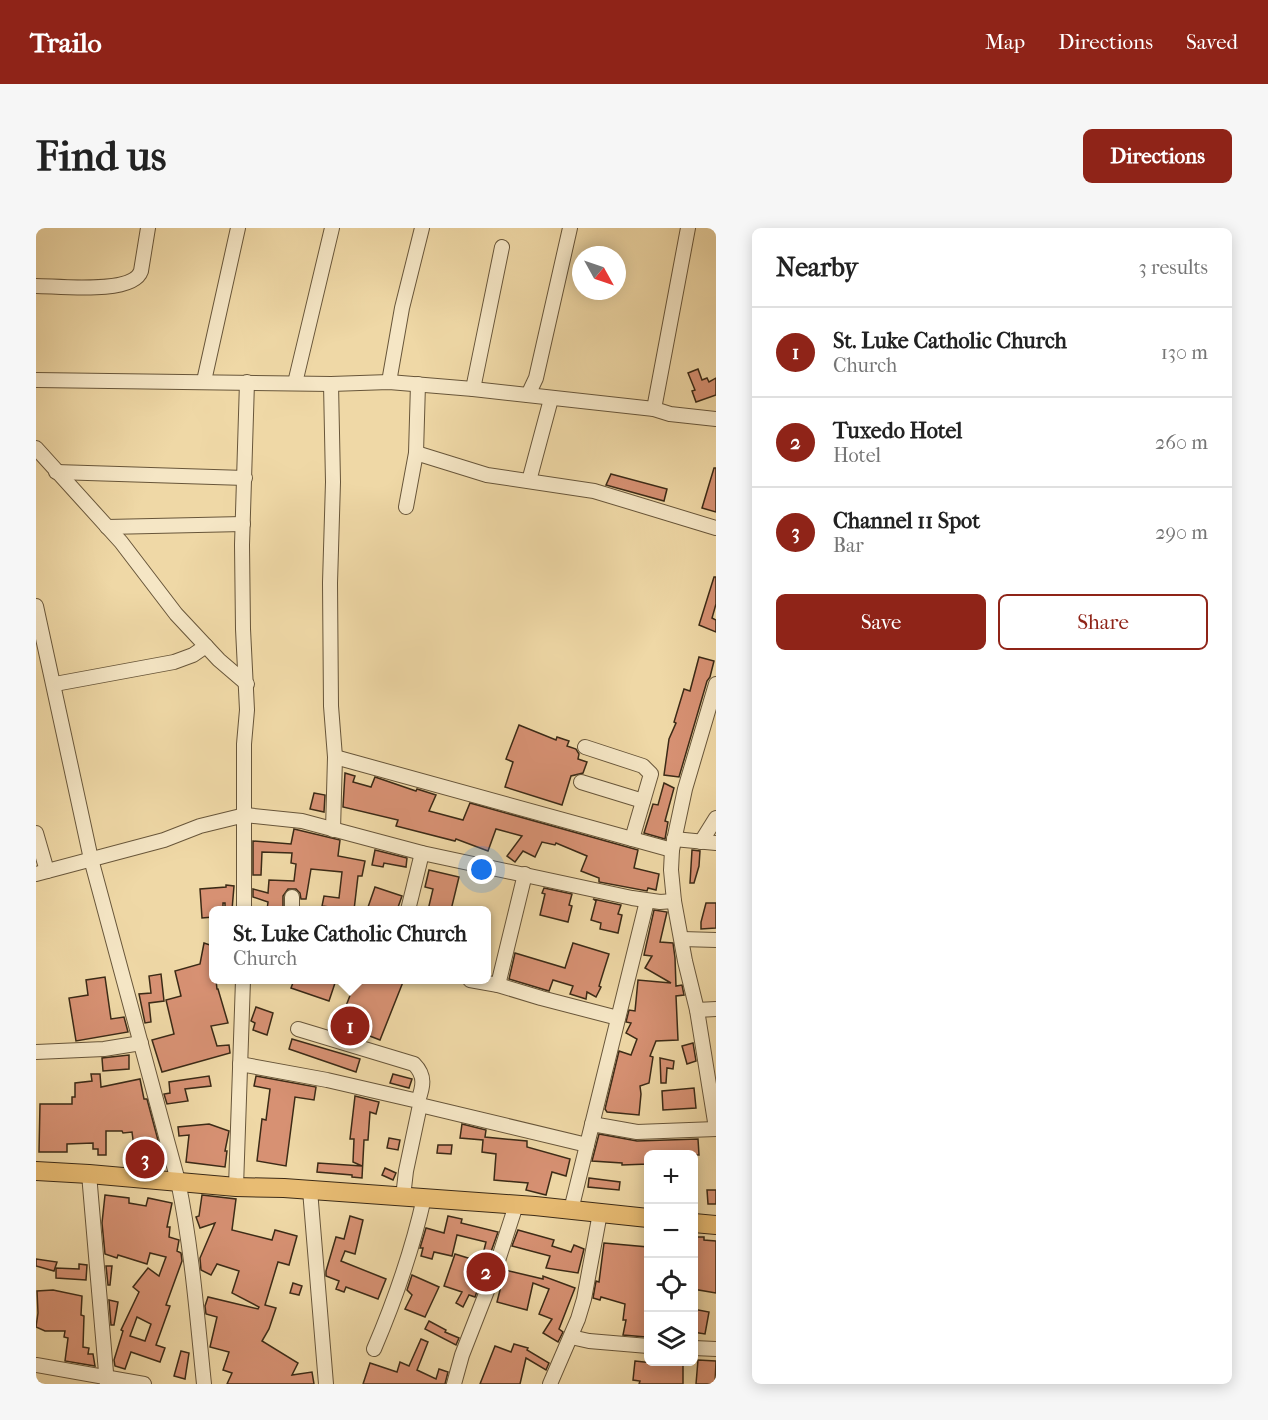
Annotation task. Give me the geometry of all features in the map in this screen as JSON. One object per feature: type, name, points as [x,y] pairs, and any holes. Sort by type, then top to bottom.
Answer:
[{"type":"main road","points":[[36,1171],[236,1187],[516,1205],[644,1218]]},
{"type":"main road","points":[[698,1224],[716,1226]]},
{"type":"street","points":[[36,286],[114,287],[134,280],[141,271],[148,228]]},
{"type":"street","points":[[204,381],[238,228]]},
{"type":"street","points":[[294,383],[332,228]]},
{"type":"street","points":[[389,382],[402,308],[422,228]]},
{"type":"street","points":[[528,395],[536,378],[570,228]]},
{"type":"street","points":[[654,409],[688,228]]},
{"type":"street","points":[[473,389],[502,247]]},
{"type":"street","points":[[36,380],[331,384],[389,382],[528,395],[716,418]]},
{"type":"street","points":[[244,906],[247,684],[243,629],[243,524],[247,382]]},
{"type":"street","points":[[331,384],[333,482],[330,583],[331,706],[335,757],[333,830]]},
{"type":"street","points":[[406,507],[416,453],[418,384]]},
{"type":"street","points":[[529,481],[551,399]]},
{"type":"street","points":[[36,448],[107,526],[153,581],[176,614],[247,684]]},
{"type":"street","points":[[416,453],[487,475],[599,492],[716,528]]},
{"type":"street","points":[[56,472],[245,478]]},
{"type":"street","points":[[107,526],[243,524]]},
{"type":"street","points":[[36,606],[92,859],[178,1181],[193,1263],[204,1384]]},
{"type":"street","points":[[55,684],[174,662],[193,655],[206,646]]},
{"type":"street","points":[[592,1124],[637,1132],[716,1128],[713,1097],[697,1010],[674,901],[671,870],[673,844],[685,789],[712,716],[716,684]]},
{"type":"street","points":[[585,747],[649,770],[651,774],[632,839]]},
{"type":"street","points":[[335,757],[632,839],[673,844],[716,843]]},
{"type":"street","points":[[581,782],[644,801]]},
{"type":"street","points":[[36,833],[41,873],[164,840],[209,823],[245,815],[285,818],[422,853],[648,901],[674,901]]},
{"type":"street","points":[[701,842],[716,818]]},
{"type":"street","points":[[409,906],[422,853]]},
{"type":"street","points":[[498,985],[525,874]]},
{"type":"street","points":[[571,1210],[648,901]]},
{"type":"street","points":[[682,939],[716,940]]},
{"type":"street","points":[[236,1187],[243,984]]},
{"type":"street","points":[[491,984],[618,1018]]},
{"type":"street","points":[[697,1010],[716,1009]]},
{"type":"street","points":[[298,1029],[414,1064],[423,1079],[423,1086],[403,1197]]},
{"type":"street","points":[[36,1052],[104,1049],[141,1043]]},
{"type":"street","points":[[240,1064],[412,1098],[419,1103],[586,1146]]},
{"type":"street","points":[[88,1174],[107,1380]]},
{"type":"street","points":[[310,1190],[326,1384]]},
{"type":"street","points":[[374,1349],[395,1299],[414,1242],[423,1198]]},
{"type":"street","points":[[454,1384],[462,1354],[494,1273],[516,1205]]},
{"type":"street","points":[[550,1384],[571,1337],[584,1299],[600,1213]]},
{"type":"street","points":[[571,1337],[589,1341],[644,1346]]},
{"type":"street","points":[[698,1348],[716,1349]]},
{"type":"street","points":[[36,1365],[107,1380],[144,1384]]},
{"type":"building","points":[[698,369],[702,380],[707,378],[709,382],[716,378],[716,395],[696,402],[692,391],[695,390],[688,373]]},
{"type":"building","points":[[714,468],[716,468],[716,512],[702,508]]},
{"type":"building","points":[[611,474],[667,489],[664,501],[606,485]]},
{"type":"building","points":[[714,577],[716,577],[716,604],[712,618],[716,620],[716,632],[699,625]]},
{"type":"building","points":[[699,657],[714,661],[710,677],[679,777],[664,775],[669,739],[676,723],[674,722],[684,689],[690,691]]},
{"type":"building","points":[[519,725],[556,740],[557,737],[569,741],[567,746],[576,749],[579,754],[578,759],[587,762],[583,773],[571,776],[562,805],[505,787],[513,762],[506,759]]},
{"type":"building","points":[[345,773],[355,776],[353,782],[371,787],[375,777],[416,791],[417,789],[436,795],[429,811],[463,820],[470,803],[638,850],[634,868],[659,874],[656,890],[648,888],[647,891],[599,882],[599,878],[581,871],[587,856],[556,843],[555,845],[542,842],[535,857],[523,851],[515,862],[507,856],[522,836],[496,829],[488,851],[456,839],[455,841],[396,826],[398,820],[343,807]]},
{"type":"building","points":[[664,783],[674,788],[665,821],[668,822],[665,839],[644,833],[653,804],[658,805]]},
{"type":"building","points":[[314,793],[325,795],[324,812],[310,809]]},
{"type":"building","points":[[294,829],[340,840],[338,856],[365,861],[362,876],[358,876],[354,906],[322,906],[324,896],[339,898],[342,872],[311,869],[306,899],[301,899],[296,889],[288,889],[283,896],[283,906],[268,906],[268,902],[253,897],[253,889],[268,893],[269,880],[294,881],[296,864],[291,863],[292,853],[262,852],[261,875],[253,875],[253,841],[291,844]]},
{"type":"building","points":[[375,850],[407,858],[406,867],[384,863],[383,867],[372,865]]},
{"type":"building","points":[[692,850],[700,851],[694,883],[690,883]]},
{"type":"building","points":[[429,870],[459,877],[452,906],[429,906],[433,889],[425,887]]},
{"type":"building","points":[[226,885],[234,886],[232,906],[225,906],[223,903],[223,906],[209,906],[209,917],[202,918],[200,889],[226,887]]},
{"type":"building","points":[[375,887],[402,896],[398,906],[368,906]]},
{"type":"building","points":[[544,888],[572,894],[568,922],[540,915],[545,894],[542,893]]},
{"type":"building","points":[[593,899],[621,905],[618,914],[622,915],[618,933],[600,929],[601,923],[591,920],[596,901]]},
{"type":"building","points":[[706,903],[716,903],[716,928],[701,929]]},
{"type":"building","points":[[654,910],[667,912],[660,942],[673,943],[676,986],[682,985],[684,995],[676,996],[678,1040],[656,1041],[650,1056],[653,1057],[649,1083],[640,1086],[639,1115],[607,1112],[605,1109],[619,1051],[631,1055],[637,1039],[626,1033],[631,1023],[626,1022],[629,1010],[635,1011],[638,980],[671,983],[645,968],[652,956],[644,955]]},
{"type":"building","points":[[204,943],[209,945],[209,984],[216,984],[228,1023],[211,1026],[217,1046],[229,1045],[230,1053],[162,1072],[152,1040],[174,1034],[166,1000],[181,996],[175,971],[200,964]]},
{"type":"building","points":[[573,943],[609,954],[599,986],[601,987],[596,997],[587,992],[586,999],[570,994],[573,986],[553,980],[549,991],[509,979],[515,953],[565,968]]},
{"type":"building","points":[[161,974],[164,1001],[149,1003],[151,1022],[145,1023],[139,994],[151,993],[149,976]]},
{"type":"building","points":[[105,977],[111,1019],[124,1017],[128,1032],[76,1041],[69,998],[88,995],[86,980]]},
{"type":"building","points":[[292,984],[335,984],[329,1001],[291,988]]},
{"type":"building","points":[[354,984],[402,984],[380,1040],[339,1024]]},
{"type":"building","points":[[256,1007],[273,1013],[267,1035],[253,1030],[255,1023],[251,1021]]},
{"type":"building","points":[[292,1039],[360,1059],[356,1072],[289,1049]]},
{"type":"building","points":[[693,1043],[696,1061],[687,1064],[682,1046]]},
{"type":"building","points":[[129,1055],[129,1069],[103,1071],[102,1058]]},
{"type":"building","points":[[660,1058],[674,1061],[673,1069],[667,1068],[666,1083],[661,1083]]},
{"type":"building","points":[[91,1074],[100,1074],[101,1087],[140,1079],[163,1159],[136,1163],[132,1132],[123,1133],[122,1131],[106,1131],[106,1155],[98,1155],[98,1149],[93,1149],[93,1143],[67,1144],[67,1152],[39,1152],[40,1104],[72,1104],[72,1097],[75,1097],[75,1083],[92,1081]]},
{"type":"building","points":[[393,1074],[412,1079],[409,1088],[390,1083]]},
{"type":"building","points":[[209,1076],[211,1086],[185,1089],[188,1101],[167,1104],[164,1094],[170,1093],[169,1082]]},
{"type":"building","points":[[256,1076],[316,1087],[314,1100],[295,1097],[286,1166],[257,1161],[262,1119],[266,1120],[270,1089],[254,1086]]},
{"type":"building","points":[[694,1088],[696,1108],[663,1110],[662,1091]]},
{"type":"building","points":[[355,1096],[379,1102],[376,1114],[370,1112],[368,1140],[364,1140],[362,1178],[317,1172],[318,1163],[362,1166],[353,1162],[354,1139],[350,1139]]},
{"type":"building","points":[[209,1124],[229,1131],[225,1167],[186,1162],[189,1135],[179,1136],[178,1127]]},
{"type":"building","points":[[462,1124],[486,1130],[485,1137],[527,1141],[527,1147],[570,1159],[566,1176],[552,1172],[546,1195],[526,1190],[528,1183],[494,1180],[496,1154],[482,1152],[483,1140],[460,1138]]},
{"type":"building","points":[[599,1134],[637,1141],[698,1139],[699,1155],[698,1150],[644,1150],[644,1164],[622,1165],[622,1163],[592,1161]]},
{"type":"building","points":[[389,1138],[400,1140],[398,1150],[387,1148]]},
{"type":"building","points":[[438,1145],[452,1145],[451,1154],[437,1153]]},
{"type":"building","points":[[385,1168],[396,1173],[393,1180],[382,1175]]},
{"type":"building","points":[[589,1178],[620,1182],[619,1190],[588,1187]]},
{"type":"building","points":[[707,1190],[716,1190],[716,1204],[708,1204]]},
{"type":"building","points":[[105,1195],[129,1198],[129,1203],[146,1206],[148,1198],[172,1203],[167,1227],[170,1227],[169,1237],[179,1240],[177,1251],[181,1253],[182,1261],[166,1305],[170,1306],[156,1345],[165,1348],[160,1362],[131,1352],[125,1369],[115,1366],[114,1360],[123,1331],[121,1330],[139,1292],[133,1287],[148,1268],[159,1276],[166,1257],[150,1253],[147,1264],[118,1255],[117,1258],[105,1254],[102,1223]],"holes":[[[137,1317],[151,1324],[145,1341],[130,1336]]]},
{"type":"building","points":[[202,1195],[236,1199],[232,1230],[272,1240],[275,1230],[297,1236],[289,1265],[278,1262],[265,1305],[276,1308],[262,1341],[298,1363],[292,1375],[312,1372],[314,1384],[227,1384],[232,1373],[223,1370],[229,1352],[210,1347],[217,1317],[206,1314],[205,1306],[208,1297],[258,1309],[259,1307],[232,1293],[239,1271],[217,1264],[211,1275],[201,1270],[200,1258],[215,1223],[200,1228],[196,1217],[199,1216]]},
{"type":"building","points":[[350,1216],[363,1220],[355,1254],[345,1251],[341,1261],[386,1279],[378,1299],[346,1287],[344,1292],[336,1289],[339,1281],[326,1276],[336,1237],[344,1239]]},
{"type":"building","points":[[448,1216],[462,1219],[461,1223],[498,1232],[475,1297],[469,1295],[463,1307],[456,1303],[462,1292],[444,1286],[455,1254],[481,1262],[486,1242],[457,1235],[452,1256],[434,1252],[432,1259],[421,1256],[423,1248],[420,1248],[426,1228],[444,1233]]},
{"type":"building","points":[[518,1230],[554,1240],[552,1246],[571,1252],[574,1245],[584,1249],[578,1273],[546,1268],[550,1256],[512,1246]]},
{"type":"building","points":[[698,1237],[716,1241],[716,1293],[698,1290]]},
{"type":"building","points":[[604,1243],[644,1247],[644,1337],[623,1335],[626,1320],[623,1320],[625,1304],[601,1297],[600,1300],[593,1298],[596,1281],[599,1282]]},
{"type":"building","points":[[36,1259],[57,1262],[54,1271],[36,1266]]},
{"type":"building","points":[[79,1264],[87,1265],[86,1280],[56,1278],[56,1268],[79,1269]]},
{"type":"building","points":[[106,1266],[112,1266],[110,1285],[108,1285]]},
{"type":"building","points":[[505,1270],[543,1279],[543,1276],[575,1288],[559,1329],[563,1332],[558,1342],[543,1333],[552,1319],[539,1314],[549,1289],[533,1283],[527,1310],[497,1302]]},
{"type":"building","points":[[412,1275],[439,1287],[425,1317],[405,1309],[412,1295],[407,1290]]},
{"type":"building","points":[[293,1283],[302,1286],[299,1295],[290,1293]]},
{"type":"building","points":[[53,1290],[82,1296],[83,1347],[89,1348],[88,1354],[93,1354],[95,1366],[65,1361],[68,1338],[64,1337],[65,1331],[45,1331],[36,1327],[37,1291]]},
{"type":"building","points":[[109,1300],[118,1302],[114,1325],[111,1325]]},
{"type":"building","points":[[698,1310],[709,1312],[705,1334],[698,1333]]},
{"type":"building","points":[[429,1321],[459,1338],[456,1345],[425,1329]]},
{"type":"building","points":[[421,1339],[428,1342],[417,1370],[436,1379],[439,1369],[448,1372],[445,1384],[363,1384],[370,1363],[397,1372],[400,1362],[409,1366]]},
{"type":"building","points":[[514,1344],[528,1348],[527,1350],[549,1363],[546,1370],[526,1358],[520,1384],[480,1384],[495,1346],[511,1352]]},
{"type":"building","points":[[181,1351],[189,1353],[185,1379],[174,1376]]},
{"type":"building","points":[[698,1360],[716,1361],[715,1384],[696,1384]]},
{"type":"building","points":[[635,1361],[644,1362],[644,1366],[683,1366],[683,1384],[639,1384],[640,1381],[633,1380]]},
{"type":"place","name":"St. Luke Catholic Church","points":[[350,1026]]},
{"type":"place","name":"Channel 11 Spot","points":[[145,1159]]},
{"type":"place","name":"Tuxedo Hotel","points":[[486,1272]]}]
